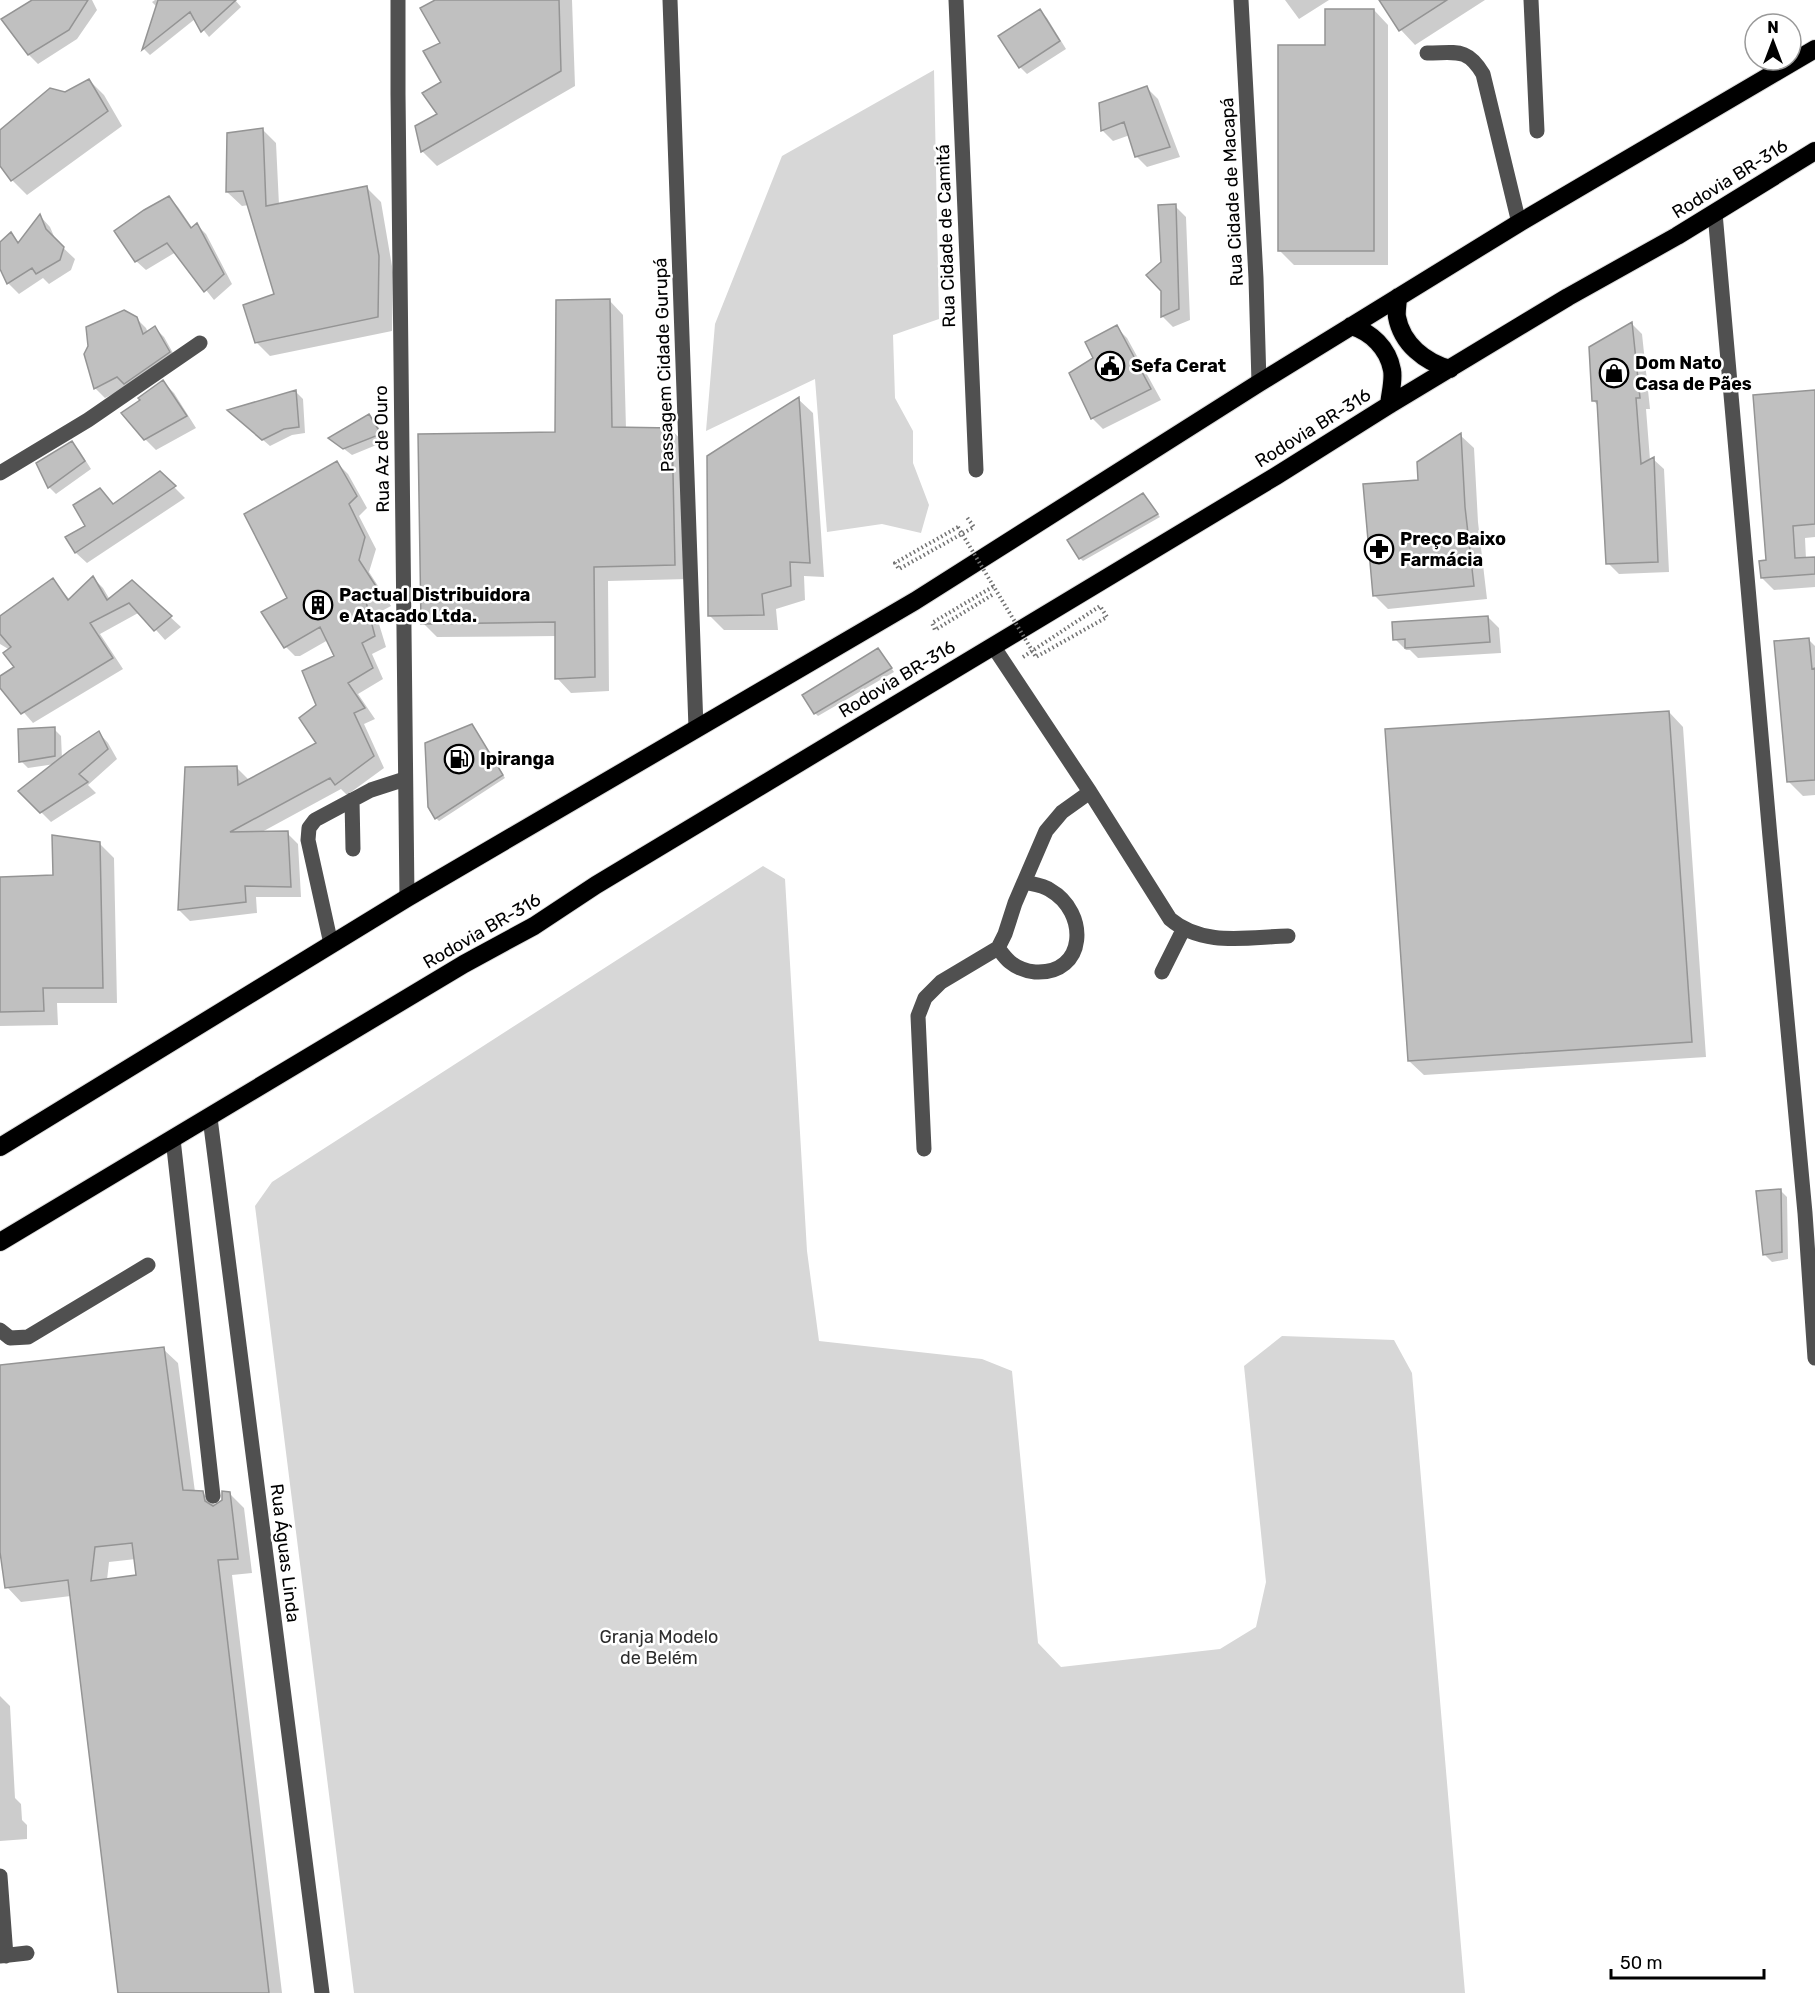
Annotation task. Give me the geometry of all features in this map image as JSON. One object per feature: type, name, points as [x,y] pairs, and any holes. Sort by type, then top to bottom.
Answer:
[{"type":"highway","points":[[0,1147],[407,898],[915,601],[1398,297],[1815,49]]},
{"type":"highway","name":"Rodovia BR-316","points":[[0,1242],[464,964],[534,926],[596,885],[1276,476],[1389,405],[1568,297],[1715,213],[1815,151]]},
{"type":"highway","points":[[1398,297],[1397,317],[1412,346],[1429,360],[1450,369]]},
{"type":"highway","points":[[1351,326],[1371,335],[1384,351],[1393,371],[1389,405]]},
{"type":"street","name":"Rua Az de Ouro","points":[[398,0],[407,898]]},
{"type":"street","name":"Passagem Cidade Gurupá","points":[[670,0],[696,729]]},
{"type":"street","name":"Rua Cidade de Camitá","points":[[956,0],[975,470]]},
{"type":"street","name":"Rua Cidade de Macapá","points":[[1241,0],[1256,278],[1259,383]]},
{"type":"street","points":[[1532,0],[1537,131]]},
{"type":"street","points":[[1427,53],[1461,53],[1474,60],[1483,74],[1519,223]]},
{"type":"street","points":[[1715,213],[1805,1213],[1815,1358]]},
{"type":"street","points":[[0,473],[88,420],[200,343]]},
{"type":"street","points":[[993,646],[1090,792],[1170,919],[1183,930],[1213,938],[1288,936]]},
{"type":"street","points":[[331,945],[308,840],[309,828],[315,820],[371,790],[405,779]]},
{"type":"street","points":[[924,1149],[918,1016],[925,998],[941,982],[998,948],[1046,831],[1062,812],[1090,792]]},
{"type":"street","points":[[352,800],[353,849]]},
{"type":"street","points":[[998,948],[1010,962],[1027,972],[1043,973],[1061,968],[1074,953],[1078,934],[1073,915],[1063,898],[1048,888],[1024,882]]},
{"type":"street","points":[[1162,972],[1183,930]]},
{"type":"street","name":"Rua Águas Linda","points":[[210,1118],[322,1993]]},
{"type":"street","points":[[173,1139],[213,1496]]},
{"type":"street","points":[[0,1330],[10,1338],[28,1337],[148,1265]]},
{"type":"street","points":[[0,1876],[3,1956],[27,1953]]},
{"type":"path","points":[[966,516],[974,527],[899,569],[896,563],[958,527],[994,586],[1036,657],[1107,617],[1100,606],[1023,657]]},
{"type":"path","points":[[992,595],[935,630],[932,623],[994,586]]},
{"type":"green space","points":[[934,70],[939,319],[893,335],[895,398],[913,431],[913,463],[929,505],[921,533],[882,524],[827,532],[815,379],[706,431],[715,324],[782,156]]},
{"type":"green space","name":"Granja Modelo de Belém","points":[[763,866],[785,879],[807,1251],[819,1341],[982,1359],[1012,1371],[1038,1643],[1061,1667],[1220,1649],[1256,1627],[1266,1582],[1244,1366],[1282,1336],[1394,1340],[1412,1373],[1465,1993],[354,1993],[255,1206],[272,1182]]},
{"type":"building","points":[[32,0],[88,0],[69,30],[28,55],[1,19]]},
{"type":"building","points":[[158,0],[236,0],[201,32],[190,12],[142,50]]},
{"type":"building","points":[[435,0],[559,0],[561,71],[421,152],[415,126],[437,114],[422,93],[441,82],[423,51],[440,43],[420,8]]},
{"type":"building","points":[[1379,0],[1447,0],[1399,31]]},
{"type":"building","points":[[1040,9],[1060,41],[1019,68],[998,36]]},
{"type":"building","points":[[1325,9],[1374,9],[1374,251],[1278,251],[1278,45],[1325,45]]},
{"type":"building","points":[[89,79],[108,111],[11,181],[0,166],[0,130],[50,88],[65,92]]},
{"type":"building","points":[[1147,86],[1170,147],[1135,157],[1124,122],[1101,131],[1099,103]]},
{"type":"building","points":[[263,128],[266,206],[367,186],[379,256],[378,317],[255,343],[243,305],[274,294],[243,191],[226,192],[227,133]]},
{"type":"building","points":[[169,196],[191,228],[197,223],[224,274],[204,292],[167,243],[135,262],[114,231]]},
{"type":"building","points":[[1176,204],[1179,309],[1161,317],[1161,291],[1146,275],[1161,262],[1158,205]]},
{"type":"building","points":[[40,214],[46,229],[64,247],[60,260],[36,274],[32,268],[7,284],[0,269],[0,242],[11,232],[18,243]]},
{"type":"building","points":[[610,299],[612,427],[672,428],[675,565],[594,567],[595,677],[555,679],[555,622],[421,624],[418,434],[555,432],[556,300]]},
{"type":"building","points":[[124,310],[137,317],[143,334],[155,326],[170,352],[124,384],[117,377],[94,389],[84,354],[88,346],[86,327]]},
{"type":"building","points":[[1632,322],[1640,398],[1636,398],[1641,464],[1654,457],[1658,562],[1606,564],[1597,401],[1592,401],[1589,347]]},
{"type":"building","name":"Sefa Cerat","points":[[1117,325],[1151,389],[1091,419],[1069,373],[1093,358],[1085,342]]},
{"type":"building","points":[[163,380],[187,416],[144,440],[121,413]]},
{"type":"building","points":[[296,390],[299,427],[284,429],[262,440],[227,410]]},
{"type":"building","points":[[1815,390],[1815,524],[1793,526],[1795,558],[1815,557],[1815,574],[1761,578],[1759,561],[1766,560],[1753,395]]},
{"type":"building","points":[[799,397],[810,563],[790,562],[791,586],[762,594],[764,615],[708,616],[707,456]]},
{"type":"building","points":[[369,414],[381,434],[343,449],[328,438]]},
{"type":"building","points":[[1461,433],[1465,507],[1474,586],[1373,596],[1363,484],[1418,480],[1417,462]]},
{"type":"building","points":[[72,441],[85,461],[48,488],[36,463]]},
{"type":"building","points":[[337,461],[357,496],[349,504],[365,537],[359,560],[381,594],[366,602],[375,636],[362,643],[373,668],[348,683],[365,708],[354,713],[374,756],[335,785],[330,778],[230,832],[288,831],[291,887],[245,886],[246,902],[178,910],[185,767],[237,766],[238,785],[316,743],[299,718],[316,705],[302,671],[334,656],[320,627],[284,648],[261,612],[287,598],[244,514]]},
{"type":"building","points":[[160,471],[176,486],[75,553],[65,537],[85,526],[73,505],[100,488],[113,504]]},
{"type":"building","points":[[1143,493],[1158,514],[1079,559],[1067,540]]},
{"type":"building","points":[[93,576],[107,600],[132,580],[172,616],[154,631],[129,603],[90,623],[113,658],[21,714],[0,688],[0,676],[14,667],[3,653],[11,647],[0,634],[0,616],[53,578],[68,600]]},
{"type":"building","points":[[1488,616],[1490,642],[1405,648],[1405,639],[1393,640],[1392,622]]},
{"type":"building","points":[[1809,638],[1812,669],[1815,668],[1815,780],[1787,782],[1774,641]]},
{"type":"building","points":[[878,648],[892,668],[814,714],[802,695]]},
{"type":"building","points":[[1669,711],[1692,1042],[1408,1061],[1385,729]]},
{"type":"building","name":"Ipiranga","points":[[472,724],[503,775],[435,819],[428,807],[425,743]]},
{"type":"building","points":[[55,727],[55,756],[19,762],[18,729]]},
{"type":"building","points":[[99,731],[108,749],[79,774],[88,782],[40,813],[18,791]]},
{"type":"building","points":[[52,835],[100,842],[103,988],[43,988],[44,1011],[0,1012],[0,877],[53,875]]},
{"type":"building","points":[[1781,1189],[1782,1252],[1763,1255],[1756,1191]]},
{"type":"building","points":[[164,1347],[183,1490],[203,1491],[205,1501],[213,1506],[222,1500],[222,1491],[230,1492],[238,1559],[218,1560],[269,1993],[118,1993],[68,1580],[5,1588],[0,1552],[0,1365]],"holes":[[[132,1543],[136,1575],[91,1581],[95,1547]]]},
{"type":"place","name":"Sefa Cerat","points":[[1110,366]]},
{"type":"place","name":"Dom Nato Casa de Pães","points":[[1614,373]]},
{"type":"place","name":"Preço Baixo Farmácia","points":[[1379,549]]},
{"type":"place","name":"Pactual Distribuidora e Atacado Ltda.","points":[[318,605]]},
{"type":"place","name":"Ipiranga","points":[[459,759]]}]
